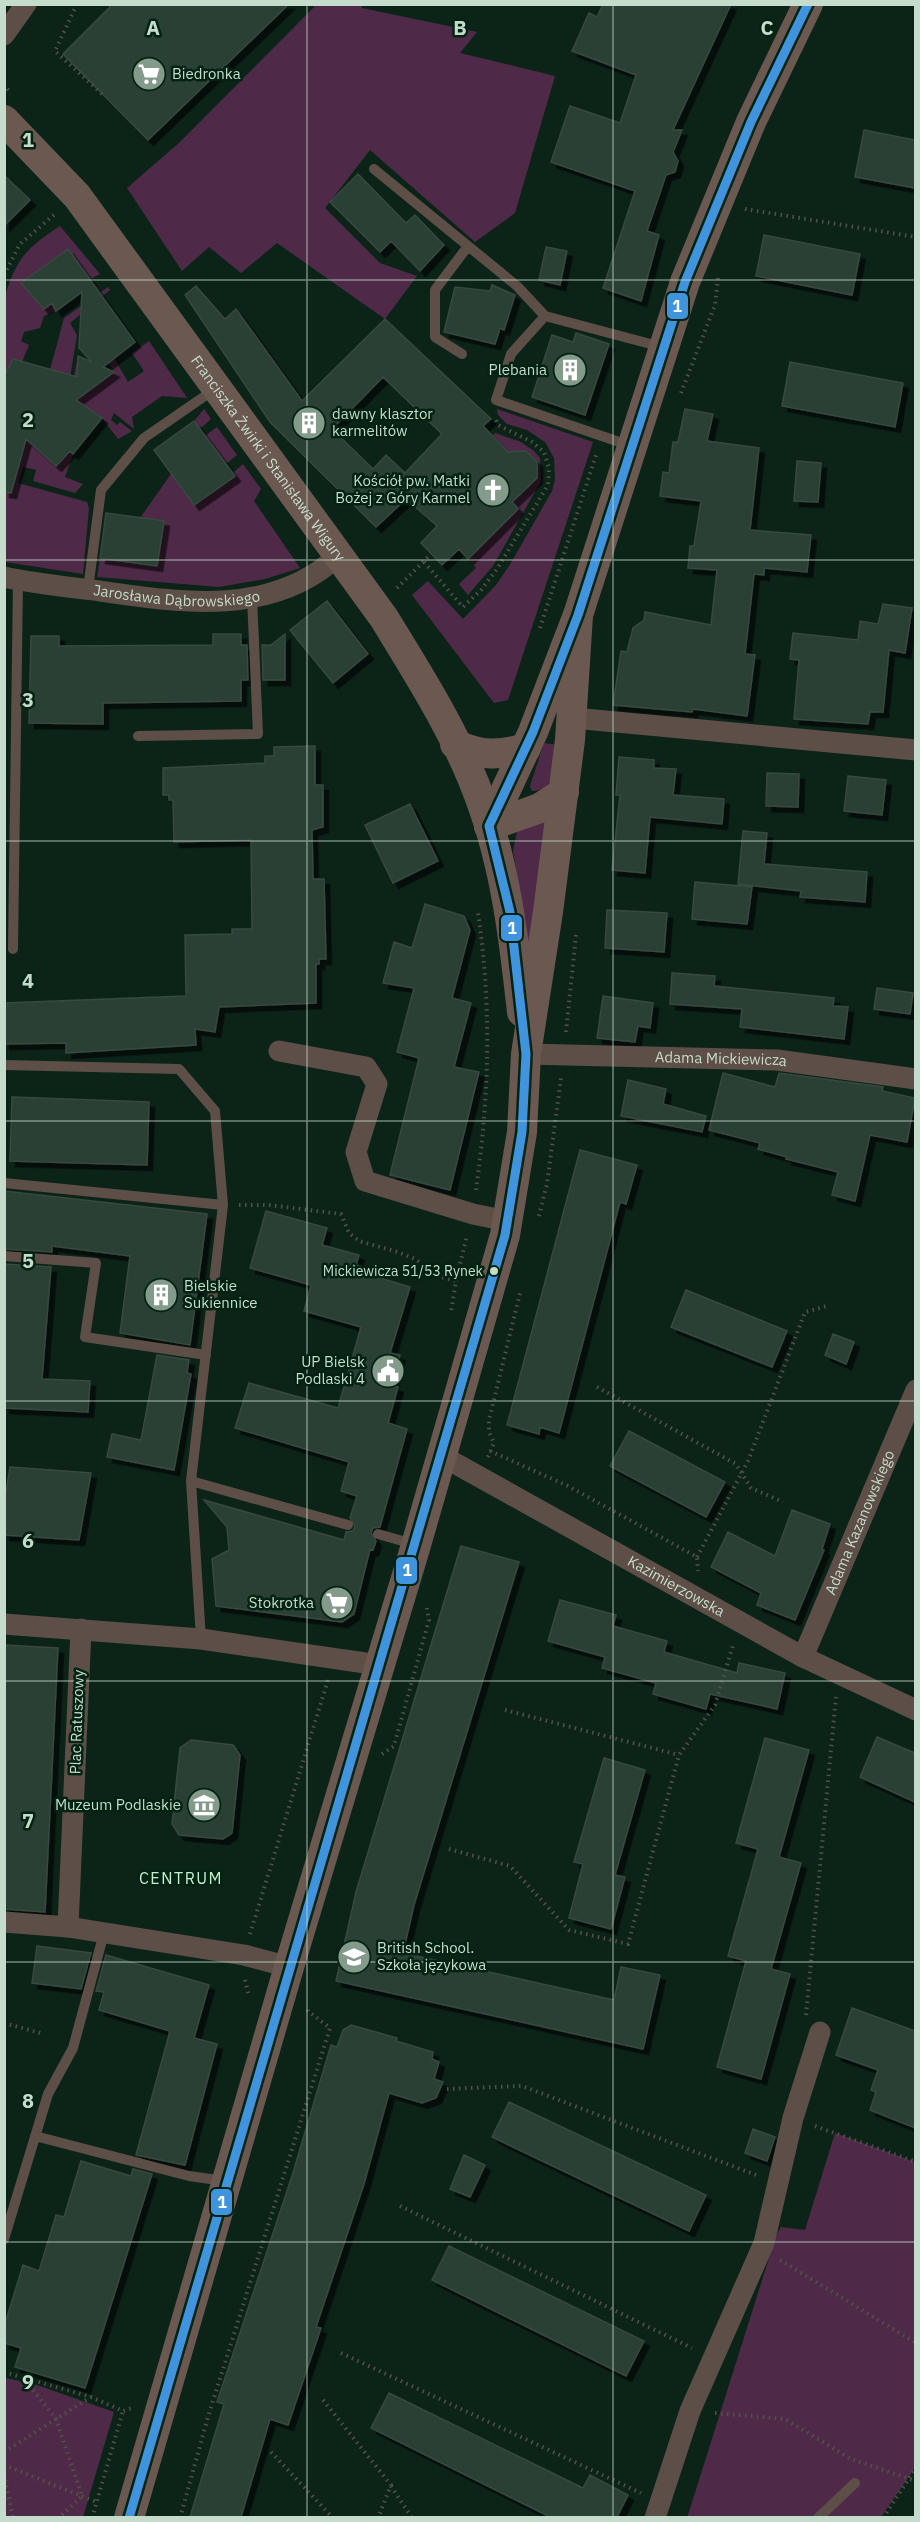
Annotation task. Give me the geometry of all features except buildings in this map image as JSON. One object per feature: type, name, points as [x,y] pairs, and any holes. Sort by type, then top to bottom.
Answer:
[{"type":"main road","points":[[526,1054],[510,912],[489,826],[526,748],[578,615],[662,347],[685,282],[751,122],[808,4]]},
{"type":"main road","name":"Franciszka Żwirki i Stanisława Wigury","points":[[4,120],[77,196],[384,618],[422,680],[455,744],[489,826]]},
{"type":"main road","points":[[129,2517],[496,1268],[507,1221],[522,1132],[526,1054],[573,718],[578,615]]},
{"type":"main road","points":[[455,744],[486,755],[504,755],[526,748]]},
{"type":"main road","points":[[489,826],[540,808],[564,792]]},
{"type":"street","points":[[4,35],[26,4]]},
{"type":"street","name":"Jarosława Dąbrowskiego","points":[[11,578],[184,601],[219,602],[252,597],[313,578],[339,555]]},
{"type":"street","points":[[573,718],[915,750]]},
{"type":"street","points":[[279,1051],[366,1067],[377,1084],[356,1152],[364,1181],[472,1214],[507,1221]]},
{"type":"street","name":"Adama Mickiewicza","points":[[526,1054],[777,1060],[915,1079]]},
{"type":"street","name":"Adama Kazanowskiego","points":[[803,1658],[915,1390]]},
{"type":"street","name":"Kazimierzowska","points":[[442,1456],[803,1658],[915,1710]]},
{"type":"street","points":[[4,1624],[201,1639],[379,1665]]},
{"type":"street","name":"Plac Ratuszowy","points":[[68,1927],[81,1629]]},
{"type":"street","points":[[4,1922],[68,1927],[244,1954],[289,1967]]},
{"type":"street","points":[[658,2510],[690,2411],[764,2243],[779,2184],[812,2027]]},
{"type":"lane","points":[[374,169],[517,286],[545,316],[662,347]]},
{"type":"lane","points":[[462,354],[435,337],[435,290],[468,246]]},
{"type":"lane","points":[[545,316],[510,354],[496,400],[631,446]]},
{"type":"lane","points":[[88,589],[101,490],[144,438],[218,387]]},
{"type":"lane","points":[[11,578],[13,949]]},
{"type":"lane","points":[[138,736],[258,734],[252,597]]},
{"type":"lane","points":[[4,1065],[179,1070],[215,1111],[223,1205],[191,1481],[201,1639]]},
{"type":"lane","points":[[4,1183],[223,1205]]},
{"type":"lane","points":[[4,1256],[96,1263],[86,1337],[206,1356]]},
{"type":"lane","points":[[191,1481],[348,1525]]},
{"type":"lane","points":[[378,1534],[416,1545]]},
{"type":"lane","points":[[4,2239],[48,2094],[73,2048],[104,1933]]},
{"type":"lane","points":[[35,2136],[189,2176],[228,2182]]},
{"type":"lane","points":[[818,2517],[855,2483]]},
{"type":"path","points":[[77,4],[55,51],[102,94]]},
{"type":"path","points":[[4,275],[20,244],[62,208]]},
{"type":"path","points":[[739,208],[915,237]]},
{"type":"path","points":[[680,395],[716,305],[719,271]]},
{"type":"path","points":[[423,562],[463,607],[481,590],[497,569],[548,485],[549,468],[544,452],[531,442],[498,425],[490,406],[496,400]]},
{"type":"path","points":[[393,593],[431,554]]},
{"type":"path","points":[[451,1313],[472,1214],[489,1073],[486,990],[477,906]]},
{"type":"path","points":[[539,1218],[547,1184],[564,1055],[576,928]]},
{"type":"path","points":[[255,1205],[341,1214],[350,1233],[359,1241],[415,1259],[438,1276],[456,1281]]},
{"type":"path","points":[[479,1476],[494,1443],[489,1432],[489,1420],[522,1285]]},
{"type":"path","points":[[697,1557],[742,1474],[805,1311],[827,1306]]},
{"type":"path","points":[[597,1387],[736,1464],[751,1488],[783,1502]]},
{"type":"path","points":[[375,1759],[394,1746],[429,1620],[429,1613],[422,1601]]},
{"type":"path","points":[[449,1849],[510,1866],[569,1930],[628,1944],[679,1755],[715,1705],[735,1639]]},
{"type":"path","points":[[247,2004],[248,1983],[239,1974],[332,1658]]},
{"type":"path","points":[[812,2027],[837,1694]]},
{"type":"path","points":[[505,1710],[679,1755]]},
{"type":"path","points":[[180,2517],[208,2417],[330,2028],[308,2011],[308,2003]]},
{"type":"path","points":[[4,2023],[44,2034]]},
{"type":"path","points":[[447,2089],[522,2086],[779,2184]]},
{"type":"path","points":[[793,2118],[915,2162]]},
{"type":"path","points":[[400,2206],[714,2359]]},
{"type":"path","points":[[764,2243],[770,2254],[915,2343]]},
{"type":"path","points":[[341,2353],[658,2510]]},
{"type":"path","points":[[4,2372],[91,2397],[123,2411],[134,2407]]},
{"type":"path","points":[[22,2376],[56,2419],[82,2496]]},
{"type":"path","points":[[4,2452],[91,2397]]},
{"type":"path","points":[[322,2400],[391,2485],[412,2517]]},
{"type":"path","points":[[92,2517],[123,2411]]},
{"type":"path","points":[[690,2411],[786,2419],[851,2459],[910,2477],[915,2481]]},
{"type":"path","points":[[271,2452],[333,2517]]},
{"type":"path","points":[[4,2465],[97,2502]]},
{"type":"path","points":[[883,2517],[915,2468]]},
{"type":"path","points":[[4,2474],[6,2494],[14,2517]]},
{"type":"path","points":[[378,2517],[391,2485]]},
{"type":"path","points":[[59,2517],[82,2496]]},
{"type":"shaded area","points":[[316,5],[361,5],[362,8],[477,32],[460,53],[555,76],[515,213],[475,242],[370,150],[325,208],[380,263],[417,276],[385,319],[277,243],[241,273],[209,247],[182,271],[127,188],[180,142]]},
{"type":"shaded area","points":[[60,226],[100,274],[89,280],[68,249],[21,283],[44,309],[52,303],[56,311],[44,316],[40,328],[24,332],[21,341],[29,345],[22,362],[50,370],[64,318],[108,287],[110,290],[70,323],[77,335],[67,396],[45,455],[56,466],[70,451],[73,454],[65,477],[83,484],[75,493],[33,481],[36,470],[23,467],[18,483],[87,502],[89,509],[83,574],[5,562],[5,296],[14,272],[25,255],[39,241]]},
{"type":"shaded area","points":[[149,341],[187,398],[162,396],[132,417],[134,429],[114,413],[111,420],[117,425],[120,422],[132,431],[118,439],[102,418],[70,396],[78,356],[99,383],[114,372],[108,363],[114,358],[128,382],[144,371],[132,353]]},
{"type":"shaded area","points":[[204,409],[211,419],[200,429],[205,436],[217,427],[237,455],[226,464],[233,473],[243,464],[261,489],[254,501],[300,568],[265,579],[219,587],[97,577],[100,558],[157,566],[164,522],[140,518],[171,474],[154,450],[194,421]]},
{"type":"shaded area","points":[[497,409],[593,442],[508,700],[494,703],[412,595],[428,581],[463,619],[496,585],[552,491],[555,479],[554,458],[545,442],[527,430],[507,424],[498,415]]},
{"type":"shaded area","points":[[495,433],[521,442],[534,451],[540,458],[541,481],[493,566],[468,595],[459,584],[476,568],[468,559],[518,509],[512,502],[537,478],[537,462],[526,451],[508,452],[478,473],[430,520],[422,512],[465,460]]},
{"type":"shaded area","points":[[544,743],[559,745],[553,775],[546,786],[532,791],[530,786]]},
{"type":"shaded area","points":[[549,818],[535,943],[528,941],[513,851],[518,827]]},
{"type":"shaded area","points":[[835,2133],[915,2162],[915,2468],[881,2517],[687,2518],[776,2236],[781,2227],[805,2230]]},
{"type":"shaded area","points":[[5,2378],[34,2384],[114,2412],[83,2517],[5,2517]]},
{"type":"transit line","name":"1","points":[[129,2518],[505,1235],[522,1132],[526,1054],[510,912],[489,826],[533,732],[578,615],[685,282],[751,122],[808,4]]},
{"type":"place","name":"Biedronka","points":[[149,74]]},
{"type":"place","name":"Plebania","points":[[570,370]]},
{"type":"place","name":"dawny klasztor karmelitów","points":[[309,423]]},
{"type":"place","name":"Kościół pw. Matki Bożej z Góry Karmel","points":[[493,490]]},
{"type":"place","name":"Mickiewicza 51/53 Rynek","points":[[494,1271]]},
{"type":"place","name":"Bielskie Sukiennice","points":[[161,1295]]},
{"type":"place","name":"UP Bielsk Podlaski 4","points":[[388,1371]]},
{"type":"place","name":"Stokrotka","points":[[337,1603]]},
{"type":"place","name":"Muzeum Podlaskie","points":[[204,1805]]},
{"type":"place","name":"British School. Szkoła językowa","points":[[354,1957]]},
{"type":"district","name":"CENTRUM","points":[[181,1878]]}]
